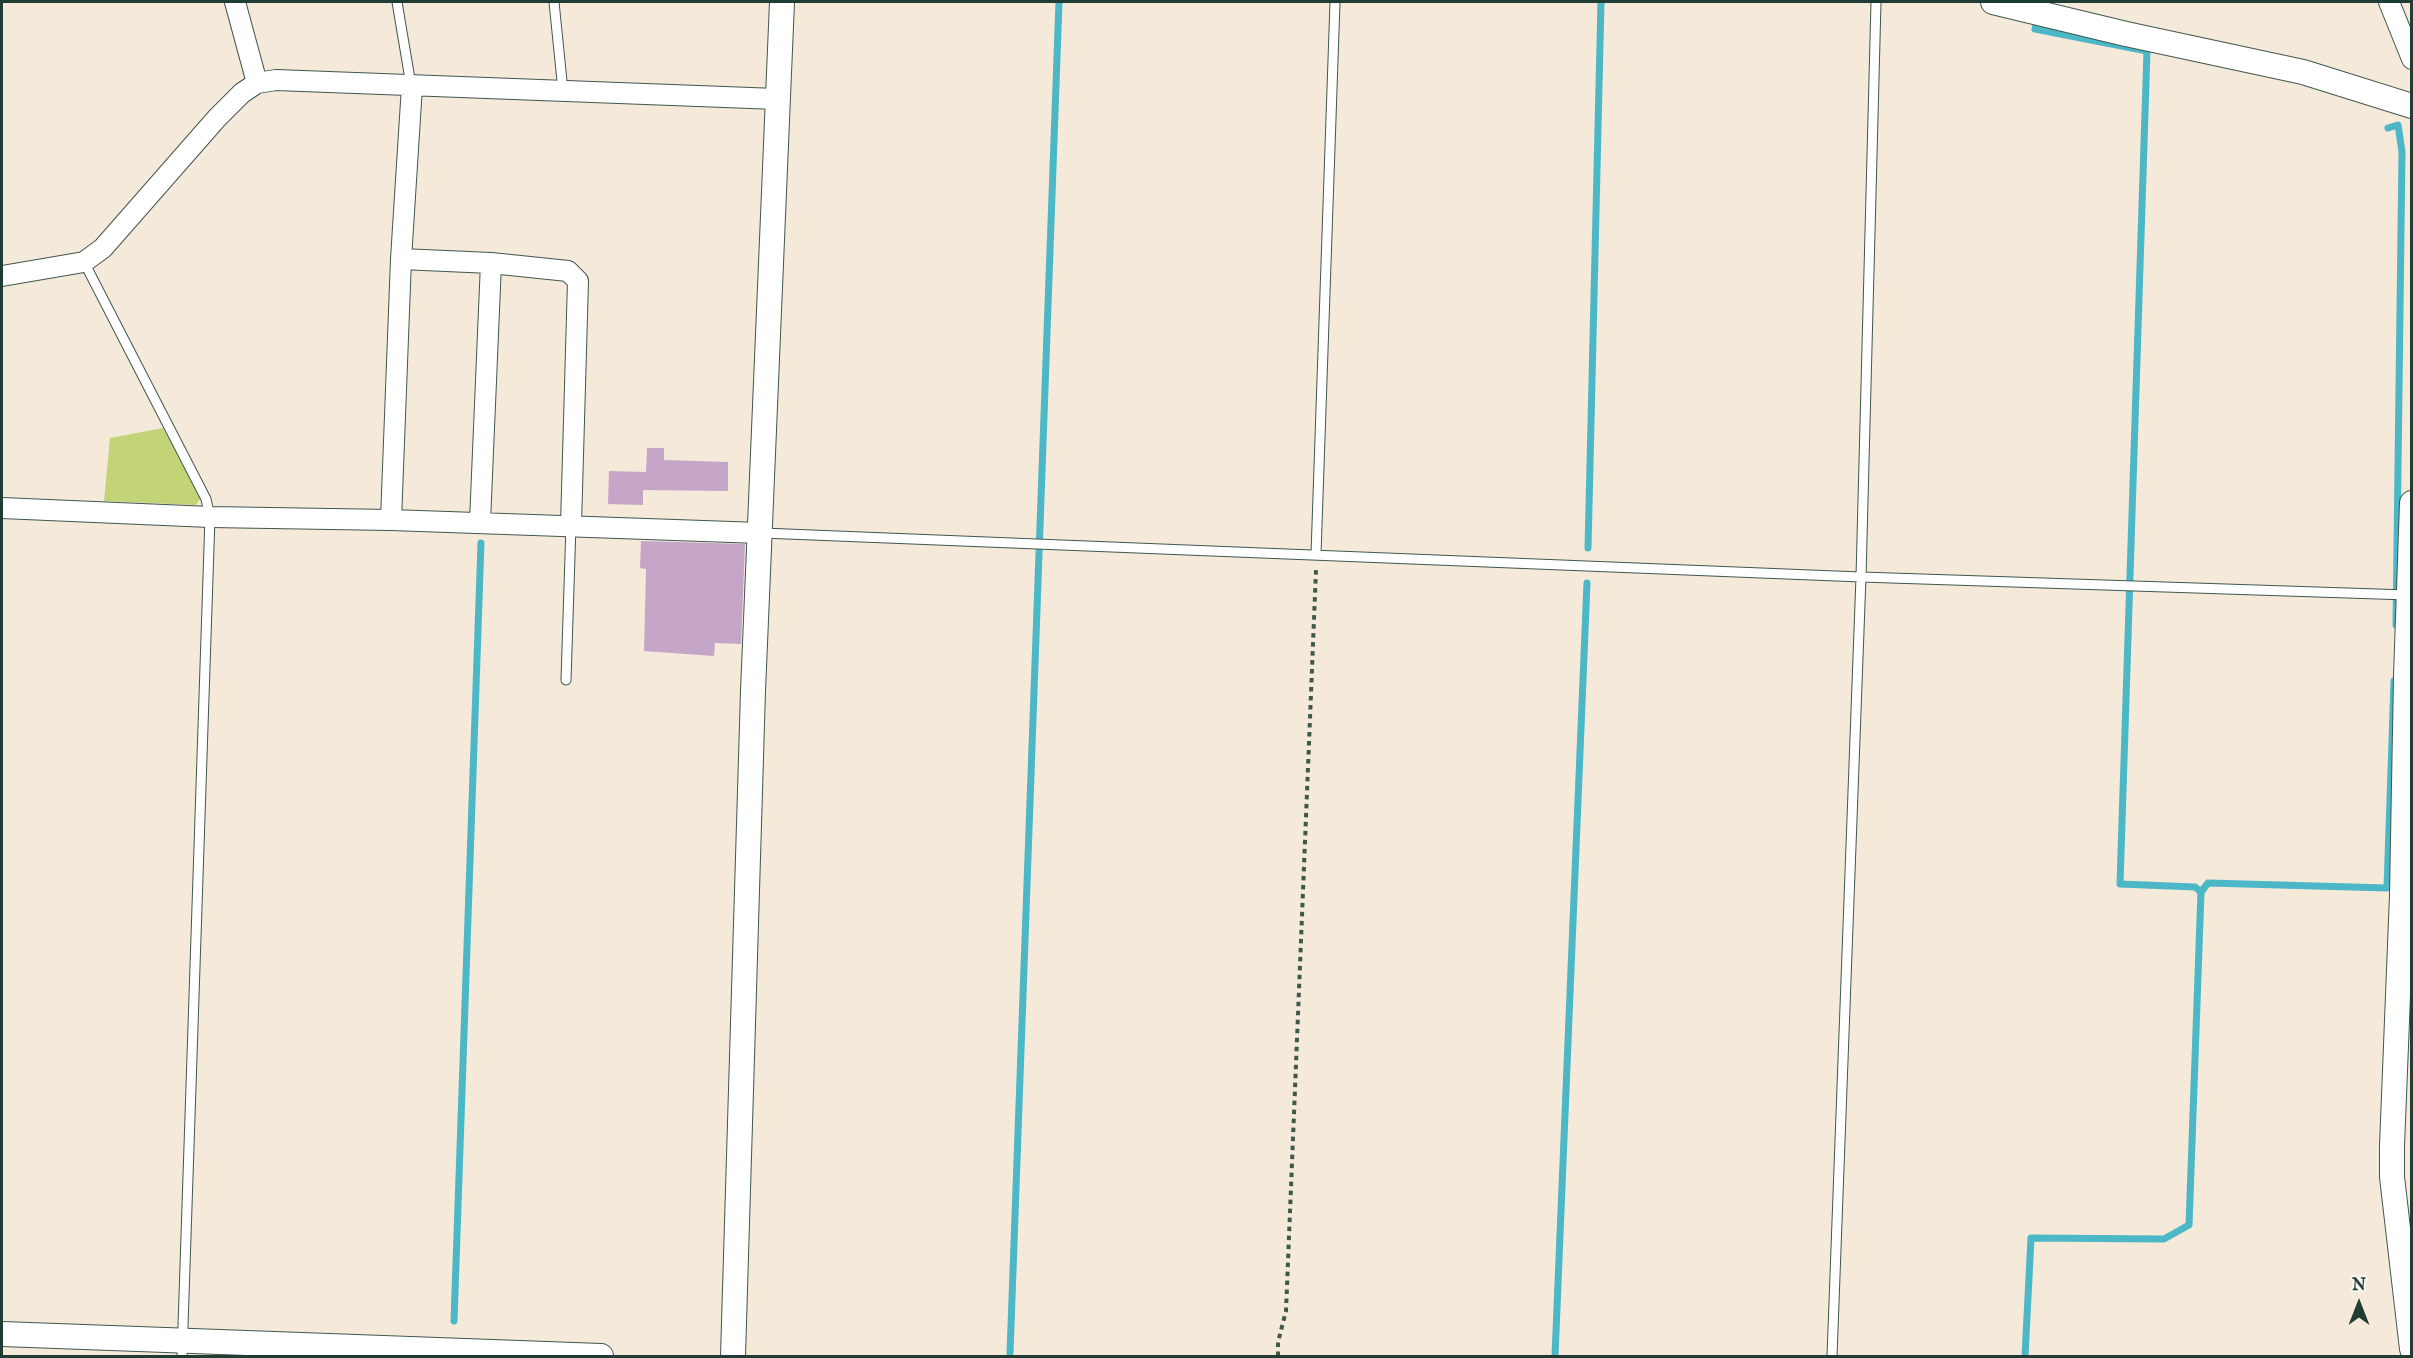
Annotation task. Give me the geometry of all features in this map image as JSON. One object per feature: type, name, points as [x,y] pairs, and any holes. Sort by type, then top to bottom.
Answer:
[{"type":"street","points":[[235,2],[257,83]]},
{"type":"street","points":[[733,1356],[760,533],[782,2]]},
{"type":"street","points":[[1993,2],[2126,34],[2302,72],[2412,106]]},
{"type":"street","points":[[2389,2],[2412,59]]},
{"type":"street","points":[[2,276],[84,261],[103,248],[217,118],[242,93],[257,83],[276,80],[777,99]]},
{"type":"street","points":[[391,520],[401,259],[412,86]]},
{"type":"street","points":[[401,259],[491,263],[568,271],[578,281],[571,525]]},
{"type":"street","points":[[480,522],[491,263]]},
{"type":"street","points":[[2412,503],[2408,595],[2409,676],[2392,1156],[2392,1177],[2412,1349]]},
{"type":"street","points":[[2,508],[210,517],[480,522],[760,533]]},
{"type":"street","points":[[2,1334],[182,1349],[601,1356]]},
{"type":"lane","points":[[397,2],[412,86]]},
{"type":"lane","points":[[554,2],[563,91]]},
{"type":"lane","points":[[1316,554],[1335,2]]},
{"type":"lane","points":[[1832,1356],[1861,577],[1876,2]]},
{"type":"lane","points":[[84,261],[206,499],[210,517],[182,1349]]},
{"type":"lane","points":[[566,680],[571,525]]},
{"type":"lane","points":[[760,533],[1861,577],[2408,595]]},
{"type":"path","points":[[1278,1356],[1278,1342],[1286,1311],[1316,554]]},
{"type":"green space","points":[[163,428],[201,497],[196,505],[104,501],[110,438]]},
{"type":"building","points":[[647,448],[664,448],[664,460],[728,462],[728,491],[643,490],[643,505],[608,504],[609,471],[646,472]]},
{"type":"building","points":[[641,541],[745,544],[741,644],[715,643],[714,656],[644,651],[646,569],[640,568]]},
{"type":"waterway","points":[[1010,1353],[1059,2]]},
{"type":"waterway","points":[[1588,548],[1601,2]]},
{"type":"waterway","points":[[2025,1356],[2031,1238],[2164,1239],[2189,1225],[2201,892],[2195,887],[2120,884],[2147,51],[2035,29],[2038,16]]},
{"type":"waterway","points":[[2388,128],[2398,125],[2402,152],[2396,625]]},
{"type":"waterway","points":[[454,1321],[481,543]]},
{"type":"waterway","points":[[1555,1356],[1587,583]]},
{"type":"waterway","points":[[2201,892],[2208,883],[2387,888],[2394,681]]}]
